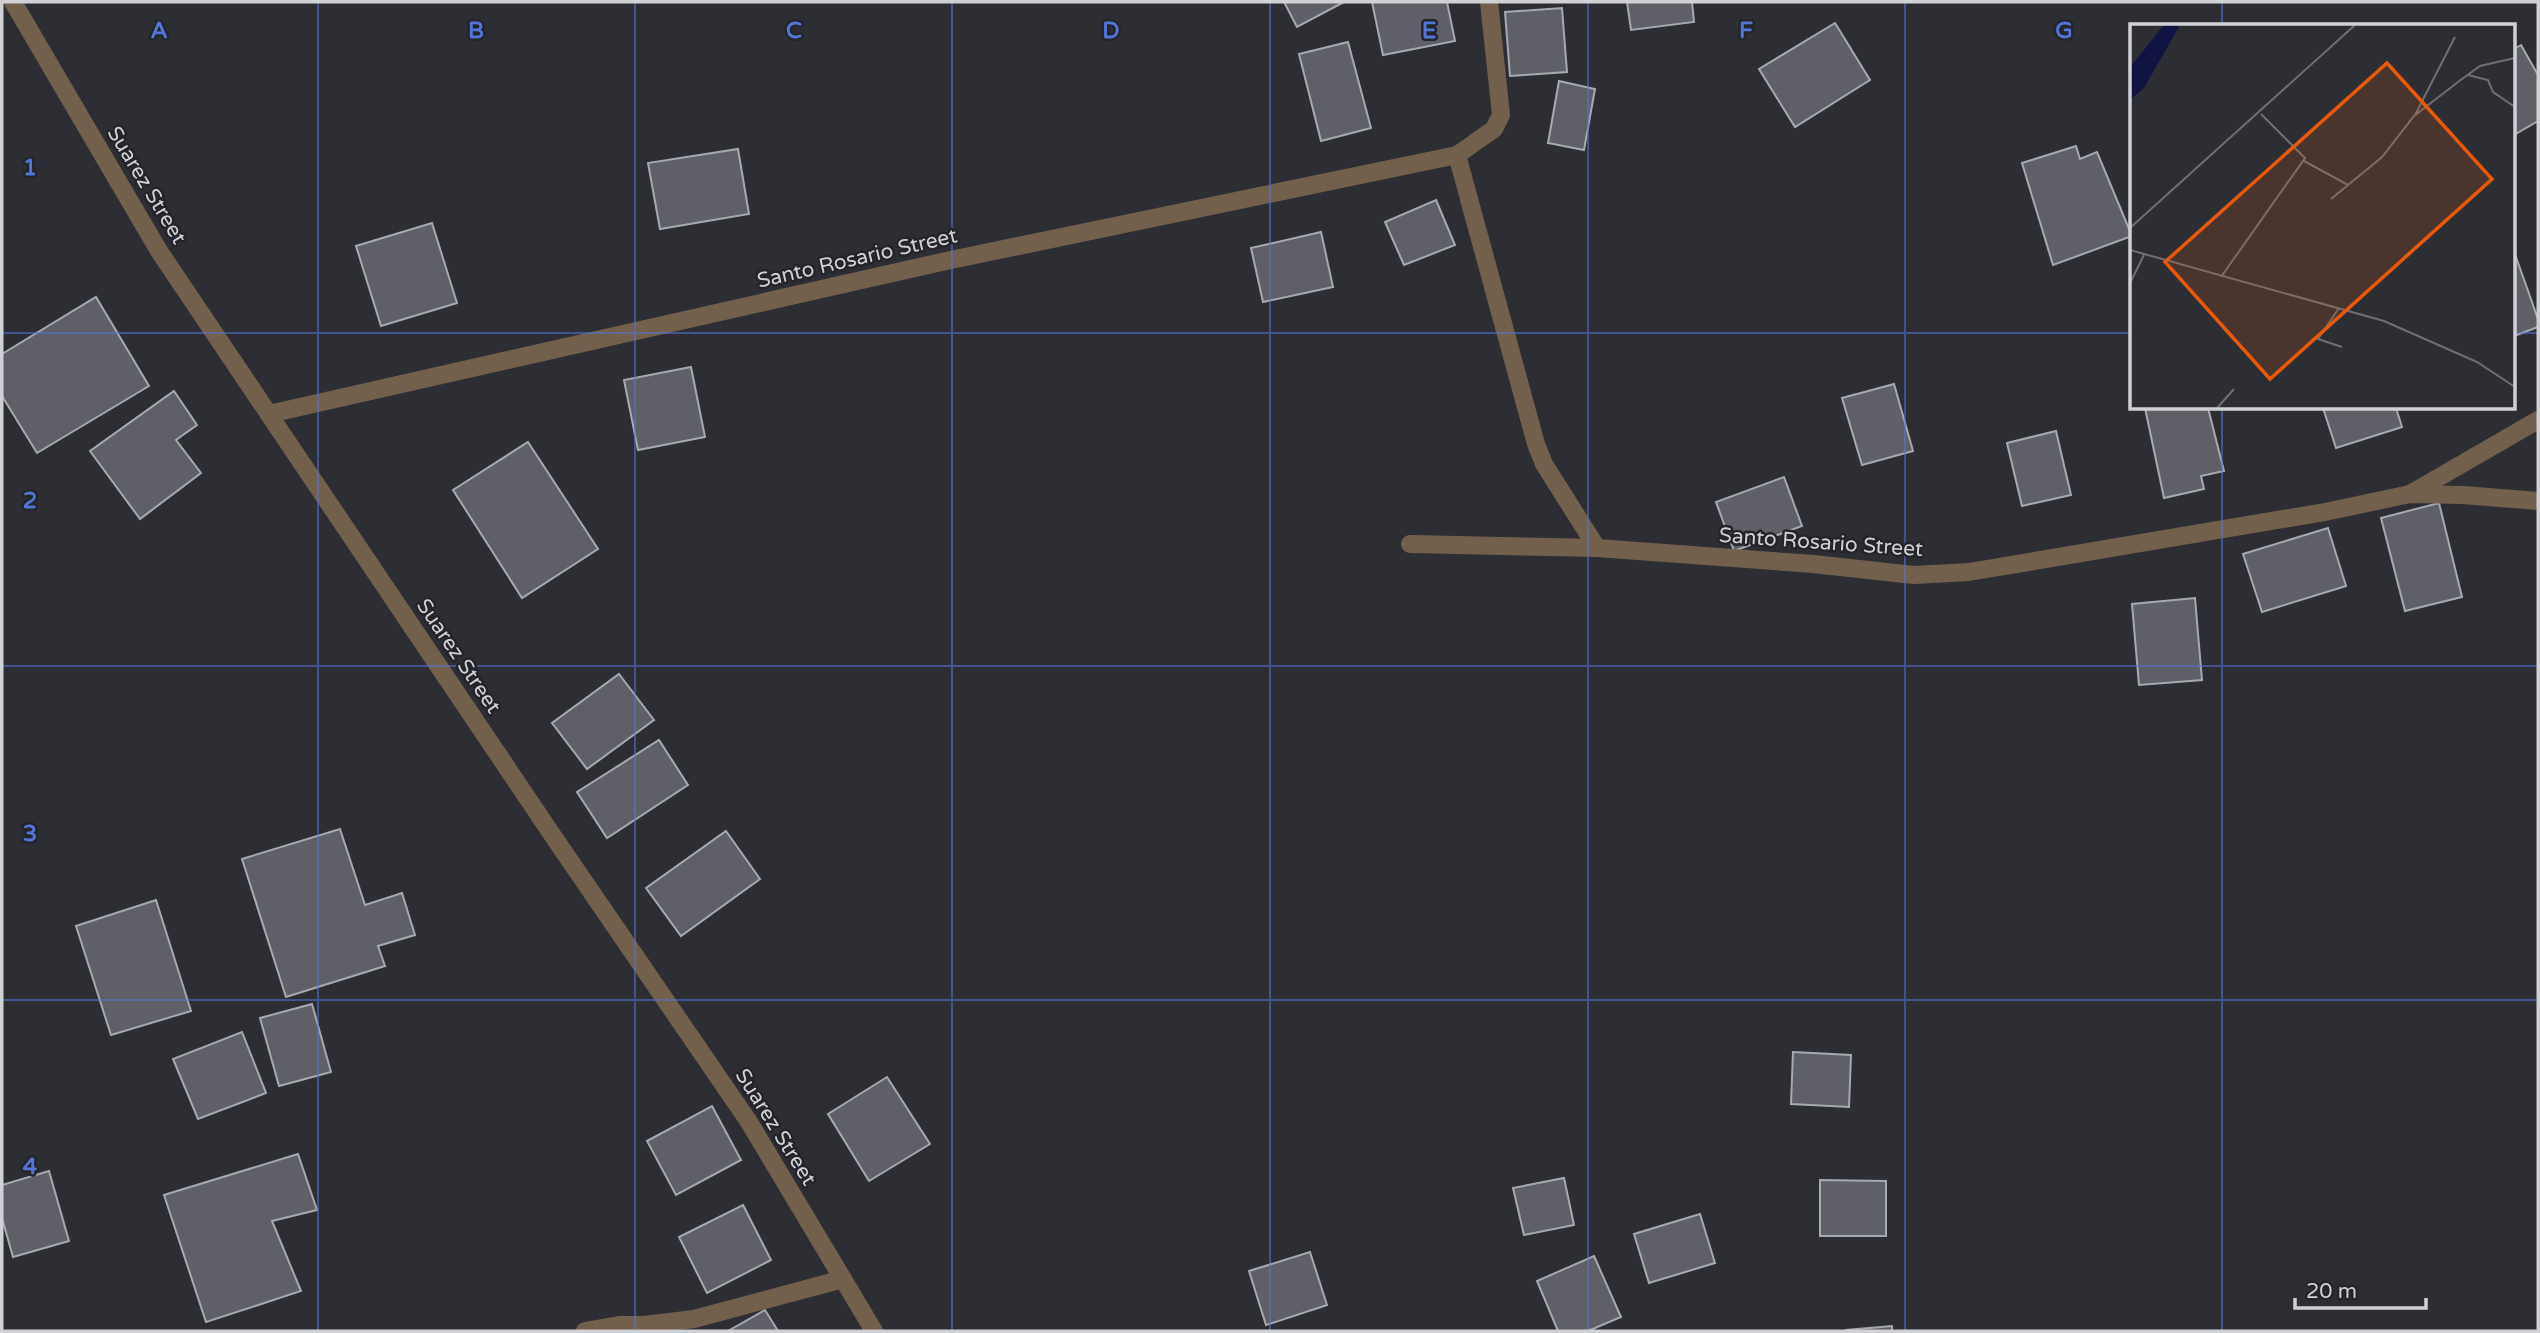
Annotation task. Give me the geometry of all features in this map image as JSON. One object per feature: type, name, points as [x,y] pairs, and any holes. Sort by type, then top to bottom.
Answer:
[{"type":"street","name":"Suarez Street","points":[[13,2],[159,251],[749,1122],[874,1331]]},
{"type":"street","name":"Santo Rosario Street","points":[[269,414],[932,264],[1457,155],[1494,129],[1500,116],[1489,2]]},
{"type":"street","points":[[1457,155],[1536,444],[1544,464],[1597,548]]},
{"type":"street","points":[[2410,494],[2538,420]]},
{"type":"street","name":"Santo Rosario Street","points":[[1410,544],[1597,548],[1812,564],[1914,575],[1969,572],[2325,512],[2410,494],[2538,501]]},
{"type":"street","points":[[585,1331],[694,1318],[843,1279]]},
{"type":"building","points":[[1284,2],[1344,2],[1297,27]]},
{"type":"building","points":[[1372,2],[1447,2],[1455,41],[1383,55]]},
{"type":"building","points":[[1627,2],[1692,2],[1694,22],[1631,30]]},
{"type":"building","points":[[1562,8],[1567,72],[1510,76],[1505,12]]},
{"type":"building","points":[[1835,23],[1870,80],[1795,127],[1759,69]]},
{"type":"building","points":[[1348,42],[1371,128],[1321,141],[1299,54]]},
{"type":"building","points":[[2521,45],[2538,75],[2538,121],[2516,134],[2516,48]]},
{"type":"building","points":[[1559,81],[1595,89],[1584,150],[1548,143]]},
{"type":"building","points":[[2076,146],[2080,159],[2097,152],[2130,237],[2053,265],[2022,163]]},
{"type":"building","points":[[738,149],[749,214],[660,229],[648,163]]},
{"type":"building","points":[[1436,200],[1455,245],[1404,265],[1385,222]]},
{"type":"building","points":[[432,223],[457,303],[381,326],[356,246]]},
{"type":"building","points":[[1321,232],[1333,287],[1263,302],[1251,248]]},
{"type":"building","points":[[2516,257],[2538,319],[2538,327],[2516,335]]},
{"type":"building","points":[[96,297],[149,386],[37,453],[2,396],[2,354]]},
{"type":"building","points":[[691,367],[705,437],[638,450],[624,380]]},
{"type":"building","points":[[1894,384],[1913,451],[1862,465],[1842,398]]},
{"type":"building","points":[[174,391],[197,425],[176,440],[201,473],[140,519],[90,451]]},
{"type":"building","points":[[2145,410],[2209,410],[2224,471],[2201,476],[2204,489],[2164,498]]},
{"type":"building","points":[[2324,410],[2397,410],[2402,427],[2336,448]]},
{"type":"building","points":[[2056,431],[2071,495],[2022,506],[2007,443]]},
{"type":"building","points":[[528,442],[598,549],[522,598],[453,490]]},
{"type":"building","points":[[1784,477],[1802,526],[1734,551],[1716,502]]},
{"type":"building","points":[[2439,503],[2462,597],[2405,611],[2381,518]]},
{"type":"building","points":[[2328,528],[2346,586],[2262,612],[2243,554]]},
{"type":"building","points":[[2195,598],[2202,680],[2139,685],[2132,604]]},
{"type":"building","points":[[619,674],[654,720],[587,769],[552,723]]},
{"type":"building","points":[[659,740],[688,785],[607,838],[577,792]]},
{"type":"building","points":[[340,829],[365,905],[402,893],[415,935],[378,946],[385,966],[286,997],[242,859]]},
{"type":"building","points":[[726,831],[760,879],[681,936],[646,888]]},
{"type":"building","points":[[156,900],[191,1011],[111,1035],[76,926]]},
{"type":"building","points":[[312,1004],[331,1072],[279,1086],[260,1018]]},
{"type":"building","points":[[242,1032],[266,1093],[198,1119],[173,1059]]},
{"type":"building","points":[[1793,1052],[1851,1055],[1849,1107],[1791,1104]]},
{"type":"building","points":[[887,1077],[930,1144],[869,1181],[828,1114]]},
{"type":"building","points":[[712,1106],[741,1160],[676,1195],[647,1141]]},
{"type":"building","points":[[298,1154],[317,1210],[272,1221],[301,1291],[206,1322],[164,1195]]},
{"type":"building","points":[[49,1171],[69,1241],[13,1257],[2,1218],[2,1185]]},
{"type":"building","points":[[1564,1178],[1574,1225],[1524,1235],[1513,1188]]},
{"type":"building","points":[[1820,1180],[1886,1181],[1886,1236],[1820,1236]]},
{"type":"building","points":[[743,1205],[771,1260],[707,1293],[679,1237]]},
{"type":"building","points":[[1700,1214],[1715,1263],[1649,1283],[1634,1234]]},
{"type":"building","points":[[1310,1252],[1327,1305],[1266,1325],[1249,1271]]},
{"type":"building","points":[[1594,1256],[1621,1317],[1588,1331],[1558,1331],[1537,1281]]},
{"type":"building","points":[[765,1310],[778,1331],[728,1331]]},
{"type":"building","points":[[1892,1326],[1892,1331],[1846,1331],[1846,1330]]}]
